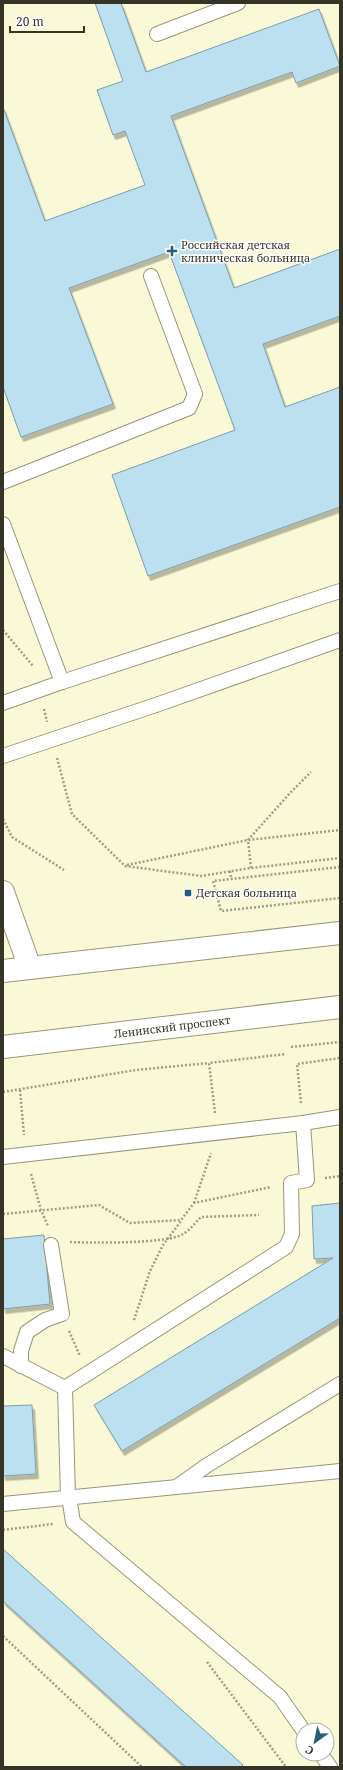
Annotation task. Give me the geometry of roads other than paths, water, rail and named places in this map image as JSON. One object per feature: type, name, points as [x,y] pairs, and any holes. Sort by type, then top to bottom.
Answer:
[{"type":"main road","points":[[3,892],[30,968]]},
{"type":"main road","points":[[3,971],[340,933]]},
{"type":"main road","name":"Ленинский проспект","points":[[3,1047],[340,1007]]},
{"type":"lane","points":[[157,34],[238,3]]},
{"type":"lane","points":[[3,482],[188,408],[195,394],[151,276]]},
{"type":"lane","points":[[3,524],[62,682]]},
{"type":"lane","points":[[3,703],[62,682],[340,591]]},
{"type":"lane","points":[[3,756],[340,640]]},
{"type":"lane","points":[[3,1157],[303,1123],[340,1117]]},
{"type":"lane","points":[[65,1388],[286,1247],[292,1234],[291,1183],[307,1180],[303,1123]]},
{"type":"lane","points":[[21,1366],[21,1351],[26,1332],[45,1320],[62,1314],[51,1245]]},
{"type":"lane","points":[[3,1356],[65,1388]]},
{"type":"lane","points":[[177,1486],[206,1466],[340,1384]]},
{"type":"lane","points":[[65,1388],[68,1496],[73,1522],[280,1697],[298,1722]]},
{"type":"lane","points":[[3,1504],[68,1496],[340,1471]]},
{"type":"place","name":"Российская детская клиническая больница","points":[[172,251]]},
{"type":"place","name":"Детская больница","points":[[188,893]]}]
